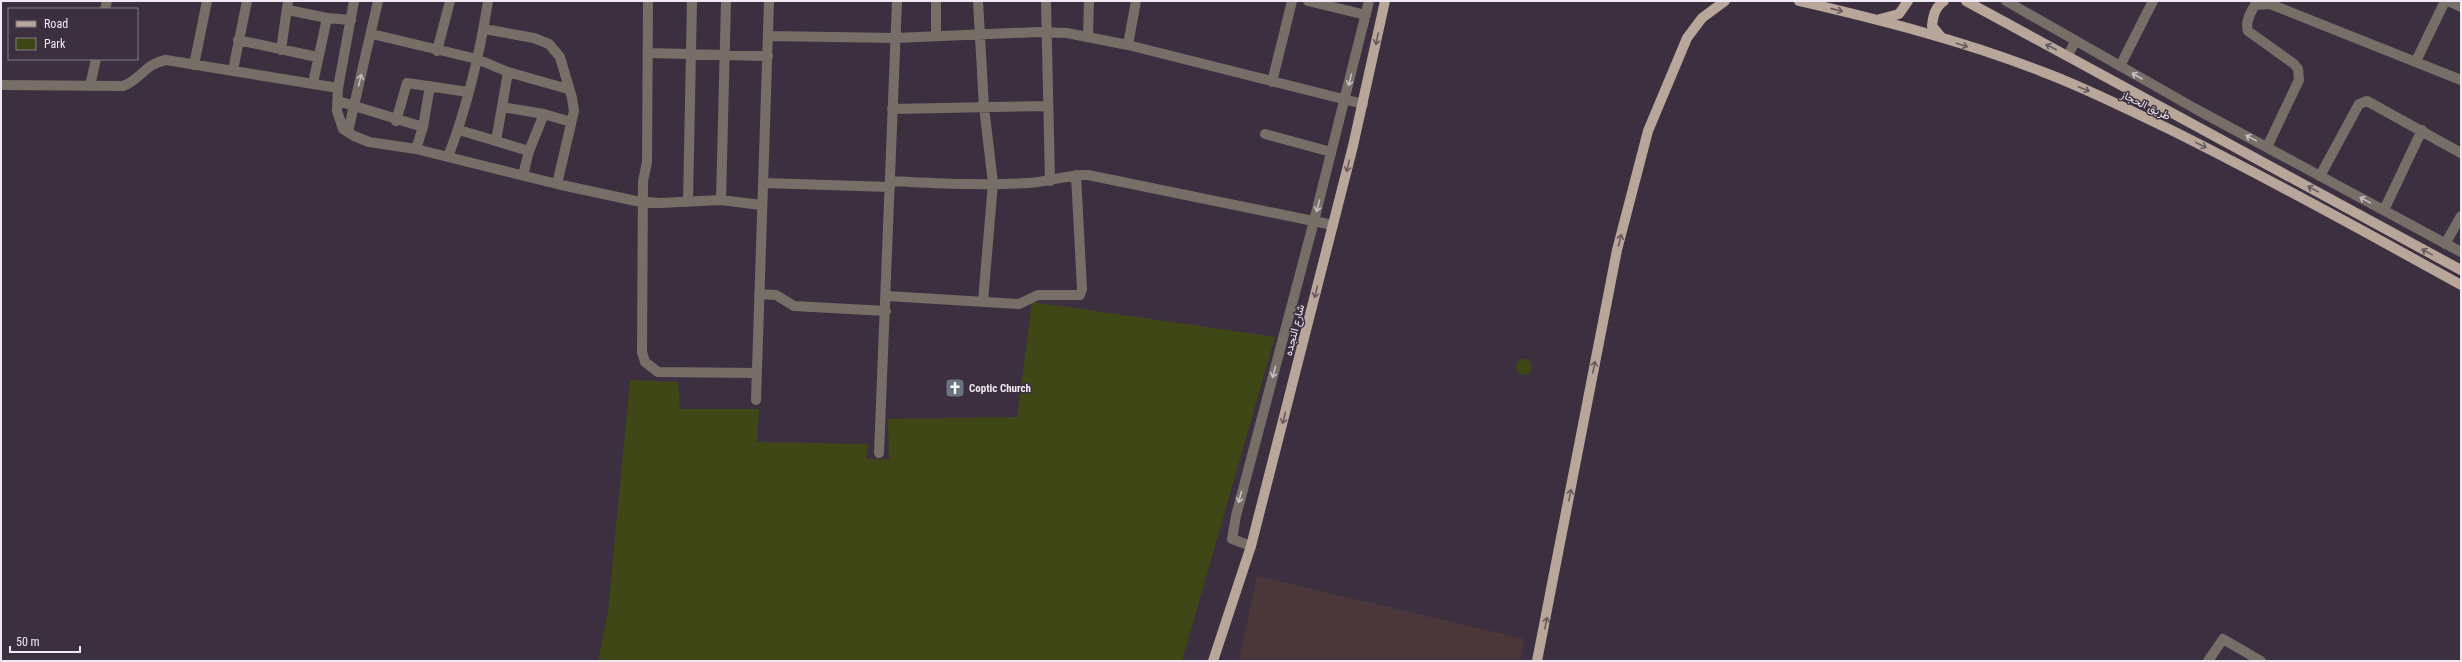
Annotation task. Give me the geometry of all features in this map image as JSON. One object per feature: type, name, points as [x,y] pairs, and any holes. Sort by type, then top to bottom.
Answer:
[{"type":"main road","name":"شارع النجده","points":[[1213,661],[1251,546],[1363,104],[1385,1]]},
{"type":"main road","points":[[1537,661],[1617,250],[1648,132],[1687,38],[1702,18],[1725,1]]},
{"type":"main road","name":"طريق الحجاز","points":[[1799,1],[1880,20],[1941,37],[2042,71],[2104,97],[2252,169],[2461,284]]},
{"type":"main road","points":[[1880,20],[1899,14],[1908,1]]},
{"type":"main road","points":[[1941,37],[1932,26],[1936,9],[1944,1]]},
{"type":"main road","name":"طريق الحجاز","points":[[1966,1],[2461,270]]},
{"type":"street","points":[[194,65],[207,1]]},
{"type":"street","points":[[233,70],[247,1]]},
{"type":"street","points":[[354,1],[338,88],[338,118],[348,132],[369,142],[416,149],[557,184],[643,202],[720,200],[761,205]]},
{"type":"street","points":[[348,132],[372,34],[378,1]]},
{"type":"street","points":[[437,51],[450,1]]},
{"type":"street","points":[[448,157],[458,130],[477,59],[488,1]]},
{"type":"street","points":[[648,1],[649,53],[647,162],[643,202],[642,352],[645,362],[650,368],[658,372],[757,373]]},
{"type":"street","points":[[688,202],[692,1]]},
{"type":"street","points":[[720,200],[726,1]]},
{"type":"street","points":[[756,400],[761,205],[764,182],[769,1]]},
{"type":"street","points":[[879,453],[886,311],[897,1]]},
{"type":"street","points":[[936,1],[936,36]]},
{"type":"street","points":[[978,1],[984,107],[992,183],[983,302]]},
{"type":"street","points":[[1046,1],[1050,181]]},
{"type":"street","points":[[1088,37],[1089,1]]},
{"type":"street","points":[[1128,45],[1136,1]]},
{"type":"street","points":[[1272,82],[1292,1]]},
{"type":"street","points":[[1308,1],[1366,15]]},
{"type":"street","points":[[1251,546],[1232,539],[1236,516],[1314,221],[1369,1]]},
{"type":"street","points":[[2006,1],[2266,147],[2461,252]]},
{"type":"street","points":[[2120,66],[2153,1]]},
{"type":"street","points":[[2416,61],[2447,1],[2461,7]]},
{"type":"street","points":[[2266,147],[2299,80],[2294,64],[2248,31],[2246,26],[2250,12],[2255,5],[2270,2],[2461,80]]},
{"type":"street","points":[[281,50],[288,5],[327,18],[351,20]]},
{"type":"street","points":[[313,83],[317,58],[327,18]]},
{"type":"street","points":[[484,28],[534,38],[549,44],[560,57],[572,98],[574,111],[557,184]]},
{"type":"street","points":[[769,36],[895,38],[1046,32],[1088,37],[1128,45],[1363,104]]},
{"type":"street","points":[[372,34],[437,51],[477,59],[508,72],[568,88]]},
{"type":"street","points":[[238,40],[317,58]]},
{"type":"street","points":[[2068,56],[2075,41]]},
{"type":"street","points":[[649,53],[768,56]]},
{"type":"street","points":[[90,86],[96,60]]},
{"type":"street","points":[[1,84],[90,86],[127,85],[146,68],[160,61],[233,70],[338,88]]},
{"type":"street","points":[[496,141],[508,72]]},
{"type":"street","points":[[396,121],[407,83],[468,92]]},
{"type":"street","points":[[416,149],[423,127],[430,86]]},
{"type":"street","points":[[338,101],[354,105],[396,121],[423,127]]},
{"type":"street","points":[[2320,176],[2359,104],[2364,102],[2371,102],[2461,153]]},
{"type":"street","points":[[892,109],[1048,106]]},
{"type":"street","points":[[502,107],[544,114],[571,122]]},
{"type":"street","points":[[523,175],[529,151],[544,114]]},
{"type":"street","points":[[458,130],[529,151]]},
{"type":"street","points":[[2384,210],[2422,130]]},
{"type":"street","points":[[1265,134],[1331,152]]},
{"type":"street","points":[[764,182],[968,184],[1050,181],[1076,175],[1094,175],[1333,225]]},
{"type":"street","points":[[886,296],[1022,304],[1038,295],[1081,294],[1076,175]]},
{"type":"street","points":[[2445,244],[2461,216]]},
{"type":"street","points":[[759,294],[776,294],[794,306],[886,311]]},
{"type":"street","points":[[2208,661],[2223,639],[2261,661]]},
{"type":"shaded area","points":[[1257,576],[1524,639],[1520,661],[1239,661]]},
{"type":"green space","points":[[1032,302],[1275,337],[1182,661],[598,661],[608,611],[630,380],[678,382],[680,409],[759,409],[757,442],[868,444],[866,459],[889,459],[888,419],[1017,417]]},
{"type":"green space","points":[[1524,359],[1530,361],[1532,367],[1530,373],[1524,375],[1518,373],[1516,367],[1518,361]]},
{"type":"place","name":"Coptic Church","points":[[955,388]]}]
